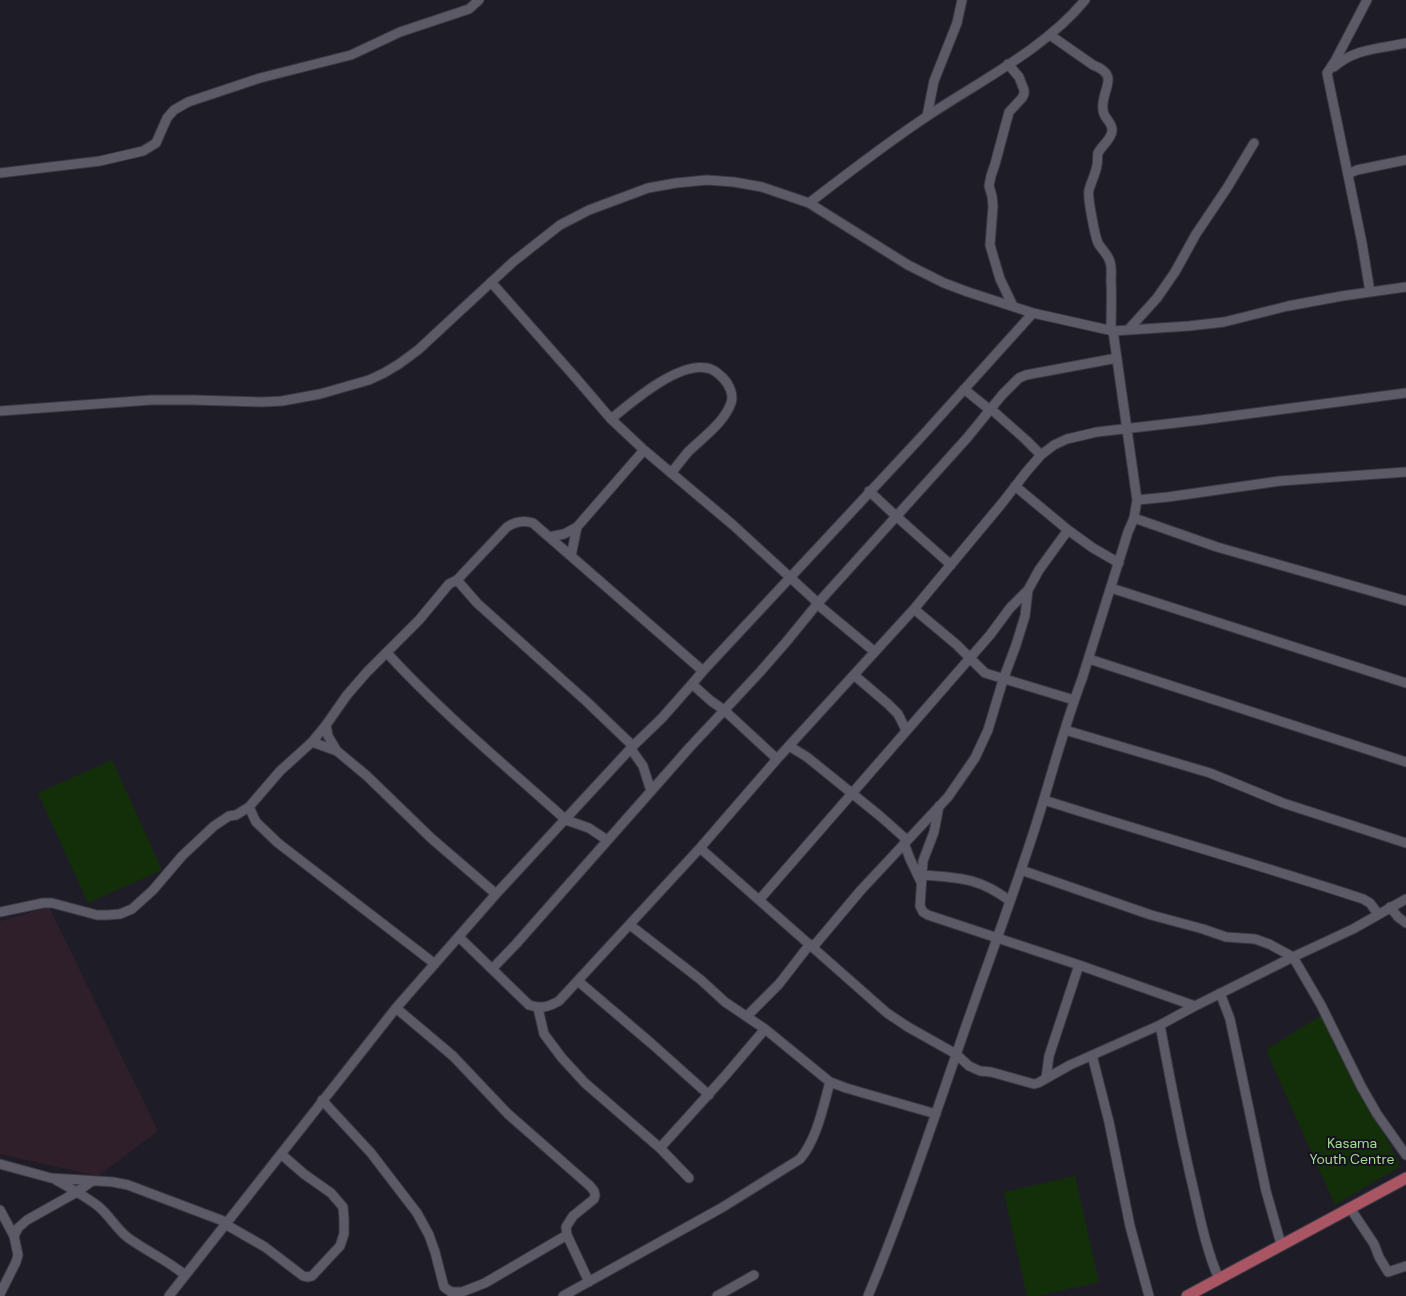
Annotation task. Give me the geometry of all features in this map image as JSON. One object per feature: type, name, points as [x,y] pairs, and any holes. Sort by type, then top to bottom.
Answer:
[{"type":"main road","points":[[1193,1294],[1281,1244],[1406,1178]]},
{"type":"street","points":[[0,173],[100,161],[143,151],[156,143],[167,118],[174,110],[188,102],[260,78],[351,55],[400,32],[469,9],[479,0]]},
{"type":"street","points":[[927,116],[934,81],[958,23],[962,0]]},
{"type":"street","points":[[809,203],[927,116],[1050,35],[1085,0]]},
{"type":"street","points":[[1367,0],[1328,73],[1370,292]]},
{"type":"street","points":[[868,1296],[893,1235],[1021,870],[1064,730],[1134,518],[1137,500],[1112,331],[1111,263],[1095,236],[1088,196],[1098,155],[1112,132],[1112,126],[1102,111],[1108,76],[1102,68],[1094,65],[1050,35]]},
{"type":"street","points":[[1328,73],[1339,62],[1355,54],[1406,42]]},
{"type":"street","points":[[1008,64],[1018,78],[1024,94],[1009,112],[991,176],[989,186],[993,206],[990,245],[1000,279],[1013,306]]},
{"type":"street","points":[[1128,330],[1156,298],[1175,272],[1196,234],[1254,143]]},
{"type":"street","points":[[1348,174],[1357,170],[1406,160]]},
{"type":"street","points":[[0,411],[151,400],[282,401],[320,394],[369,380],[399,364],[418,350],[513,262],[560,225],[589,210],[648,188],[707,180],[762,187],[809,203],[908,265],[944,282],[1032,313],[1112,331],[1224,322],[1288,306],[1406,287]]},
{"type":"street","points":[[491,282],[610,419],[644,450],[733,524],[817,603],[875,652]]},
{"type":"street","points":[[168,1296],[396,1008],[496,894],[662,718],[789,577],[923,435],[1032,313]]},
{"type":"street","points":[[492,969],[1019,378],[1026,375],[1117,358]]},
{"type":"street","points":[[610,419],[667,378],[694,368],[708,368],[717,372],[726,381],[731,390],[732,401],[714,428],[688,452],[671,473]]},
{"type":"street","points":[[964,389],[991,409],[1041,455]]},
{"type":"street","points":[[459,937],[530,1004],[538,1008],[550,1006],[559,1001],[700,848],[777,759],[914,609],[1041,455],[1054,445],[1067,439],[1097,432],[1406,393]]},
{"type":"street","points":[[549,537],[564,534],[578,527],[644,450]]},
{"type":"street","points":[[1137,500],[1280,481],[1406,472]]},
{"type":"street","points":[[1015,486],[1068,530],[1093,548],[1119,563]]},
{"type":"street","points":[[869,491],[952,565]]},
{"type":"street","points":[[1134,518],[1217,547],[1406,602]]},
{"type":"street","points":[[0,912],[43,903],[52,903],[97,915],[120,914],[132,909],[153,890],[199,839],[222,820],[236,815],[249,807],[280,771],[312,742],[367,672],[430,608],[449,584],[457,580],[511,524],[521,522],[533,524],[703,671]]},
{"type":"street","points":[[571,556],[578,527]]},
{"type":"street","points":[[760,900],[990,635],[1010,608],[1028,590],[1039,570],[1068,530]]},
{"type":"street","points":[[457,580],[477,603],[586,701],[632,748],[643,766],[651,791]]},
{"type":"street","points":[[1111,588],[1406,683]]},
{"type":"street","points":[[747,1016],[779,984],[860,890],[948,797],[964,774],[982,745],[988,730],[1023,623],[1028,590]]},
{"type":"street","points":[[914,609],[940,630],[985,673],[1074,700]]},
{"type":"street","points":[[387,653],[444,710],[566,820],[588,828],[607,840]]},
{"type":"street","points":[[1088,659],[1406,762]]},
{"type":"street","points":[[854,675],[898,714],[906,730]]},
{"type":"street","points":[[692,684],[724,710],[777,759]]},
{"type":"street","points":[[326,725],[328,736],[337,751],[367,776],[431,838],[496,894]]},
{"type":"street","points":[[1064,730],[1210,773],[1283,803],[1406,843]]},
{"type":"street","points":[[312,742],[337,751]]},
{"type":"street","points":[[789,746],[806,757],[880,816],[906,842],[910,859],[922,879]]},
{"type":"street","points":[[1044,800],[1142,832],[1294,876],[1362,899],[1370,903],[1378,914]]},
{"type":"street","points":[[939,806],[934,832],[923,860],[920,906],[923,912],[1195,1006]]},
{"type":"street","points":[[249,807],[256,822],[278,843],[435,964]]},
{"type":"street","points":[[236,815],[256,822]]},
{"type":"street","points":[[700,848],[887,1013],[956,1054],[970,1066],[1029,1084],[1038,1083],[1070,1065],[1160,1026],[1220,993],[1352,929],[1406,899]]},
{"type":"street","points":[[1021,870],[1151,915],[1226,937],[1255,939],[1293,957],[1325,1012],[1361,1086],[1377,1114],[1406,1154]]},
{"type":"street","points":[[922,879],[952,877],[974,881],[990,887],[1010,900]]},
{"type":"street","points":[[1390,907],[1406,923]]},
{"type":"street","points":[[630,925],[701,980],[725,1002],[766,1029],[830,1082],[936,1114]]},
{"type":"street","points":[[1046,1078],[1049,1056],[1079,965]]},
{"type":"street","points":[[578,981],[709,1095]]},
{"type":"street","points":[[1220,993],[1230,1019],[1266,1191],[1281,1244]]},
{"type":"street","points":[[396,1008],[453,1056],[508,1114],[594,1191],[594,1199],[573,1216],[566,1227],[567,1235],[589,1282]]},
{"type":"street","points":[[538,1008],[544,1034],[562,1058],[585,1083],[660,1148],[689,1178]]},
{"type":"street","points":[[1160,1026],[1178,1121],[1207,1249],[1219,1279]]},
{"type":"street","points":[[660,1148],[766,1029]]},
{"type":"street","points":[[1092,1056],[1105,1105],[1130,1226],[1149,1296]]},
{"type":"street","points":[[563,1296],[723,1207],[800,1159],[813,1139],[830,1082]]},
{"type":"street","points":[[322,1100],[370,1153],[417,1213],[429,1235],[444,1287],[451,1292],[462,1292],[486,1283],[567,1235]]},
{"type":"street","points":[[0,1164],[51,1178],[113,1182],[128,1185],[226,1223],[265,1248],[302,1276],[312,1276],[340,1246],[344,1234],[342,1207],[331,1193],[280,1154]]},
{"type":"street","points":[[51,1178],[100,1207],[128,1237],[148,1252],[173,1264],[185,1274]]},
{"type":"street","points":[[14,1236],[18,1228],[27,1220],[77,1192],[92,1181]]},
{"type":"street","points":[[1350,1208],[1374,1244],[1388,1272],[1406,1266]]},
{"type":"street","points":[[0,1210],[14,1236],[18,1255],[0,1294]]},
{"type":"street","points":[[717,1296],[754,1275]]},
{"type":"shaded area","points":[[49,907],[158,1131],[98,1176],[0,1154],[0,921]]},
{"type":"green space","points":[[112,760],[162,870],[88,903],[38,793]]},
{"type":"green space","name":"Kasama Youth Centre","points":[[1322,1015],[1401,1166],[1335,1205],[1266,1050]]},
{"type":"green space","points":[[1075,1176],[1099,1282],[1037,1296],[1027,1296],[1004,1192]]}]
